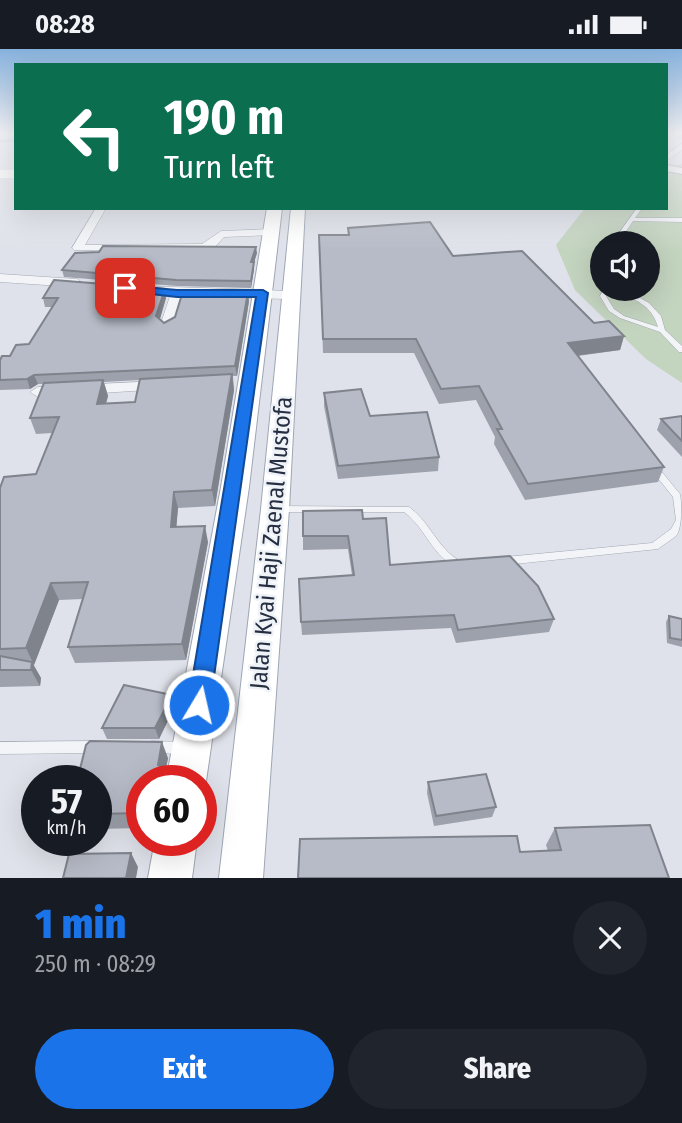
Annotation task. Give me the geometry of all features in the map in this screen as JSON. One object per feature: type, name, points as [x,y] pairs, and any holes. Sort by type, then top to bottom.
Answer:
[{"type":"main road","name":"Jalan Kyai Haji Zaenal Mustofa","points":[[188,765],[235,487],[243,384],[277,294],[298,210]]},
{"type":"main road","name":"Jalan Kyai Haji Zaenal Mustofa","points":[[241,878],[276,498],[277,294],[274,220]]},
{"type":"main road","points":[[235,487],[276,498]]},
{"type":"main road","points":[[170,878],[173,856]]},
{"type":"street","points":[[100,210],[78,248],[210,246],[222,234],[274,220]]},
{"type":"street","points":[[0,278],[88,284]]},
{"type":"street","points":[[125,288],[177,293],[277,294]]},
{"type":"street","points":[[167,326],[177,293]]},
{"type":"street","points":[[38,392],[169,386]]},
{"type":"lane","points":[[625,231],[639,210]]},
{"type":"lane","points":[[635,220],[682,220]]},
{"type":"lane","points":[[606,301],[611,310],[622,317],[662,331],[682,350]]},
{"type":"lane","points":[[642,301],[658,316],[662,331]]},
{"type":"lane","points":[[490,563],[654,546],[674,532],[681,520],[677,496],[649,460]]},
{"type":"lane","points":[[276,498],[406,509],[418,516],[447,559],[462,565],[476,564]]},
{"type":"lane","points":[[0,748],[111,747]]},
{"type":"lane","points":[[139,747],[191,749]]},
{"type":"green space","points":[[668,173],[682,173],[682,383],[646,359],[575,290],[556,245],[583,210],[668,210]]},
{"type":"building","points":[[430,222],[453,256],[522,251],[594,323],[609,321],[624,336],[568,343],[664,467],[528,484],[497,429],[502,429],[479,386],[441,389],[416,339],[323,339],[319,235],[349,235],[348,228]]},
{"type":"building","points":[[103,246],[256,247],[251,262],[254,262],[251,281],[176,280],[62,270],[75,253],[99,252]]},
{"type":"building","points":[[54,280],[165,289],[156,316],[164,323],[175,317],[183,291],[248,292],[235,366],[34,375],[27,379],[0,380],[2,356],[10,356],[16,345],[29,344],[58,298],[43,298]]},
{"type":"building","points":[[232,374],[212,490],[174,492],[171,527],[205,526],[182,644],[68,647],[88,582],[51,583],[26,648],[0,649],[0,488],[4,477],[36,474],[59,417],[30,418],[44,383],[103,380],[97,404],[135,402],[140,379]]},
{"type":"building","points":[[361,389],[370,416],[427,412],[439,457],[338,466],[324,393]]},
{"type":"building","points":[[682,416],[682,441],[661,419]]},
{"type":"building","points":[[362,510],[363,519],[386,518],[390,565],[510,556],[538,586],[554,619],[458,630],[454,615],[301,622],[299,579],[354,575],[348,536],[303,536],[303,511]]},
{"type":"building","points":[[669,616],[682,619],[682,640],[670,638]]},
{"type":"building","points":[[0,656],[32,662],[31,670],[0,670]]},
{"type":"building","points":[[124,685],[172,695],[155,728],[102,728]]},
{"type":"building","points":[[90,741],[162,742],[158,765],[126,765],[126,813],[112,814],[112,765],[81,765],[86,745]]},
{"type":"building","points":[[486,774],[496,807],[436,816],[428,782]]},
{"type":"building","points":[[650,825],[669,878],[298,878],[300,839],[517,836],[520,852],[561,850],[555,828]]},
{"type":"building","points":[[112,853],[126,853],[126,856],[130,856],[126,878],[63,878],[68,856],[112,856]]},
{"type":"route","points":[[125,288],[177,293],[263,293],[235,487],[199,705]]}]
